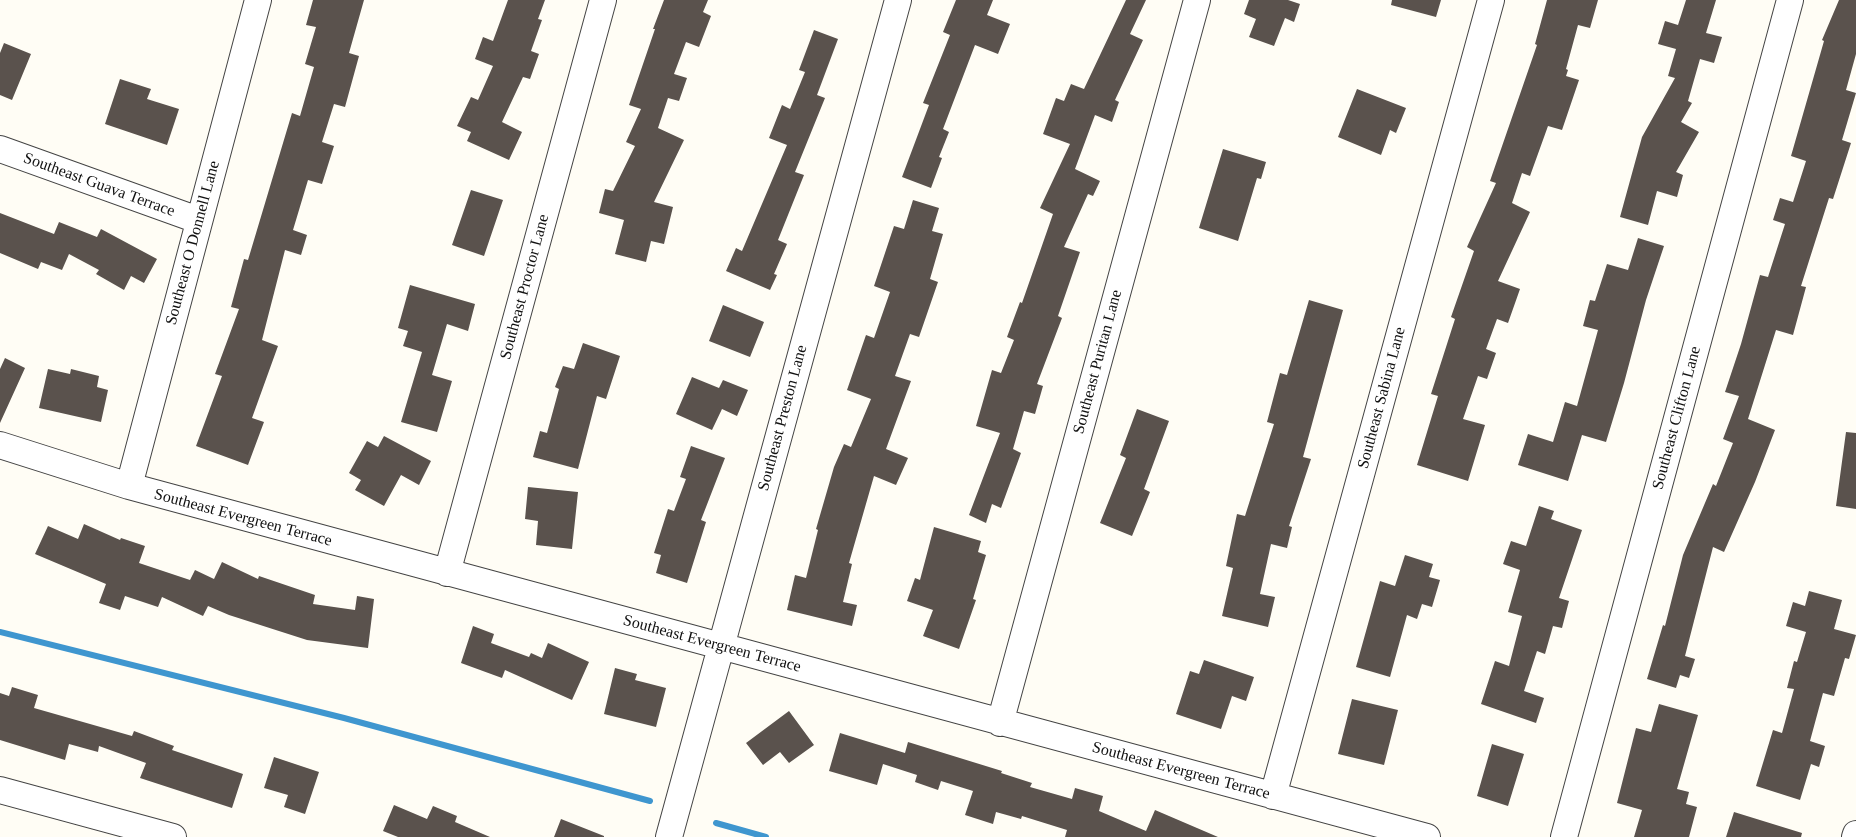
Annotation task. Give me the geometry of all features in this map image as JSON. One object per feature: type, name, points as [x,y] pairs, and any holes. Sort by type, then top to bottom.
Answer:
[{"type":"street","name":"Southeast O Donnell Lane","points":[[129,486],[258,0]]},
{"type":"street","name":"Southeast Proctor Lane","points":[[447,573],[603,0]]},
{"type":"street","name":"Southeast Preston Lane","points":[[669,837],[898,0]]},
{"type":"street","name":"Southeast Puritan Lane","points":[[1000,723],[1197,0]]},
{"type":"street","name":"Southeast Sabina Lane","points":[[1273,796],[1491,0]]},
{"type":"street","name":"Southeast Clifton Lane","points":[[1564,837],[1790,0]]},
{"type":"street","name":"Southeast Guava Terrace","points":[[0,149],[198,220]]},
{"type":"street","name":"Southeast Evergreen Terrace","points":[[0,445],[129,486],[1426,837]]},
{"type":"street","points":[[0,789],[173,837]]},
{"type":"building","points":[[313,0],[364,0],[349,53],[359,56],[345,107],[334,104],[322,142],[334,146],[322,184],[308,180],[293,230],[307,235],[301,255],[285,250],[262,340],[278,346],[252,418],[264,422],[248,465],[196,446],[222,376],[215,374],[239,309],[231,307],[244,259],[248,260],[292,113],[300,116],[314,67],[305,64],[316,27],[306,25]]},
{"type":"building","points":[[508,0],[545,0],[538,19],[542,20],[531,51],[539,54],[530,79],[523,77],[502,122],[522,132],[509,160],[467,141],[471,132],[457,126],[471,97],[478,100],[493,66],[475,59],[483,37],[493,41]]},
{"type":"building","points":[[664,0],[708,0],[703,12],[711,16],[699,47],[686,42],[674,74],[687,78],[679,101],[668,98],[658,128],[684,140],[654,202],[673,207],[664,244],[651,241],[646,262],[615,254],[624,220],[599,213],[605,189],[613,191],[635,146],[626,142],[641,109],[629,105]]},
{"type":"building","points":[[956,0],[993,0],[987,15],[1010,24],[998,54],[975,45],[943,129],[949,132],[939,157],[942,158],[931,188],[902,177],[929,105],[923,103],[950,35],[943,32]]},
{"type":"building","points":[[1126,0],[1146,0],[1130,34],[1143,40],[1115,100],[1119,102],[1112,122],[1095,115],[1075,169],[1100,181],[1093,196],[1088,194],[1064,247],[1080,252],[1058,316],[1062,318],[1037,384],[1043,386],[1035,414],[1024,411],[1013,449],[1021,453],[1001,508],[992,504],[986,523],[969,515],[1000,433],[976,426],[992,370],[1001,373],[1014,340],[1007,337],[1020,302],[1022,303],[1053,214],[1040,208],[1070,144],[1043,134],[1056,98],[1064,101],[1071,84],[1084,89]]},
{"type":"building","points":[[1249,0],[1288,0],[1300,4],[1294,22],[1285,18],[1274,46],[1249,37],[1256,19],[1244,14]]},
{"type":"building","points":[[1392,0],[1441,0],[1436,17],[1391,5]]},
{"type":"building","points":[[1547,0],[1598,0],[1590,28],[1578,25],[1566,76],[1579,80],[1562,130],[1548,126],[1530,176],[1522,173],[1512,203],[1530,212],[1498,281],[1520,289],[1508,323],[1497,319],[1486,349],[1496,353],[1487,379],[1478,376],[1463,419],[1485,425],[1468,481],[1417,465],[1438,396],[1431,394],[1455,319],[1451,317],[1474,251],[1467,247],[1496,183],[1490,181],[1537,45],[1535,44]]},
{"type":"building","points":[[1686,0],[1716,0],[1706,33],[1722,37],[1714,63],[1700,59],[1688,101],[1692,103],[1681,122],[1699,132],[1676,172],[1683,175],[1677,197],[1657,191],[1648,225],[1620,217],[1642,137],[1675,78],[1668,76],[1676,49],[1658,44],[1665,21],[1678,25]]},
{"type":"building","points":[[1839,0],[1856,0],[1856,54],[1846,90],[1856,93],[1842,140],[1851,143],[1833,199],[1829,198],[1801,286],[1806,287],[1793,335],[1776,330],[1748,419],[1775,430],[1724,552],[1713,547],[1685,656],[1695,659],[1689,678],[1680,675],[1676,688],[1647,679],[1663,625],[1665,626],[1683,555],[1713,484],[1716,486],[1733,443],[1723,439],[1739,396],[1725,392],[1760,275],[1768,277],[1785,224],[1773,220],[1780,198],[1793,202],[1806,161],[1791,156],[1824,41],[1822,40]]},
{"type":"building","points":[[814,30],[838,39],[817,95],[825,98],[795,172],[804,175],[778,240],[787,244],[770,290],[726,271],[736,248],[742,251],[787,145],[769,138],[782,105],[790,109],[805,72],[799,70]]},
{"type":"building","points":[[4,43],[31,54],[12,100],[0,95],[0,53]]},
{"type":"building","points":[[120,79],[151,89],[147,99],[179,109],[167,145],[105,124]]},
{"type":"building","points":[[1357,89],[1406,108],[1396,133],[1390,130],[1381,155],[1338,137]]},
{"type":"building","points":[[1223,149],[1266,162],[1261,179],[1257,178],[1238,241],[1199,228]]},
{"type":"building","points":[[471,190],[503,200],[484,256],[452,245]]},
{"type":"building","points":[[913,200],[939,208],[932,231],[943,234],[930,279],[938,282],[919,337],[910,334],[895,376],[911,381],[886,449],[908,458],[896,485],[874,476],[849,563],[852,564],[843,602],[857,605],[852,626],[787,610],[795,575],[806,578],[818,530],[816,529],[834,467],[844,444],[851,447],[871,399],[847,390],[866,335],[874,338],[890,292],[874,286],[894,226],[904,229]]},
{"type":"building","points":[[0,213],[54,234],[59,222],[97,237],[101,229],[157,259],[144,283],[131,276],[124,290],[96,274],[99,270],[69,254],[62,270],[41,262],[38,269],[0,253]]},
{"type":"building","points":[[1638,238],[1664,246],[1646,300],[1606,442],[1582,435],[1568,481],[1518,465],[1528,434],[1553,442],[1565,402],[1577,406],[1598,330],[1583,326],[1590,300],[1595,301],[1607,264],[1628,270]]},
{"type":"building","points":[[410,285],[475,304],[468,331],[447,324],[432,375],[452,381],[437,432],[401,422],[422,352],[403,346],[408,331],[398,328]]},
{"type":"building","points":[[1309,300],[1343,310],[1303,457],[1311,459],[1289,526],[1292,527],[1287,548],[1271,544],[1260,594],[1275,597],[1268,627],[1222,616],[1233,568],[1226,566],[1237,514],[1245,516],[1274,424],[1267,422],[1280,373],[1287,375]]},
{"type":"building","points":[[723,305],[764,322],[750,357],[709,341]]},
{"type":"building","points":[[583,343],[620,356],[606,399],[597,396],[578,469],[533,457],[540,431],[547,433],[559,389],[555,387],[563,366],[574,369]]},
{"type":"building","points":[[5,358],[25,368],[0,423],[0,369]]},
{"type":"building","points":[[48,369],[70,374],[71,369],[99,376],[97,387],[108,390],[101,422],[39,408]]},
{"type":"building","points":[[692,377],[719,388],[723,380],[748,390],[737,416],[722,409],[712,430],[676,414]]},
{"type":"building","points":[[1137,409],[1169,421],[1144,489],[1150,492],[1132,536],[1100,523],[1126,458],[1120,455]]},
{"type":"building","points":[[1846,432],[1856,433],[1856,509],[1836,506]]},
{"type":"building","points":[[384,436],[431,461],[419,485],[401,475],[384,506],[355,490],[361,480],[349,473],[367,441],[378,447]]},
{"type":"building","points":[[691,446],[725,458],[701,520],[706,522],[687,583],[656,573],[661,555],[654,553],[668,509],[674,511],[686,479],[680,477]]},
{"type":"building","points":[[528,487],[578,492],[572,549],[536,545],[538,521],[525,519]]},
{"type":"building","points":[[1539,506],[1554,511],[1551,519],[1582,530],[1559,598],[1569,601],[1562,628],[1553,626],[1545,654],[1537,651],[1524,691],[1544,698],[1536,723],[1481,704],[1495,661],[1509,666],[1522,616],[1508,612],[1520,570],[1503,564],[1511,541],[1526,546]]},
{"type":"building","points":[[84,524],[120,540],[121,538],[145,546],[139,563],[190,580],[195,570],[214,579],[222,562],[258,579],[259,576],[315,595],[313,604],[355,610],[357,596],[374,599],[368,648],[307,640],[208,606],[203,616],[162,597],[158,607],[125,596],[120,610],[99,603],[106,584],[35,554],[48,526],[78,539]]},
{"type":"building","points":[[934,527],[981,541],[978,552],[986,555],[973,599],[976,600],[959,649],[923,636],[933,610],[907,601],[915,578],[920,580]]},
{"type":"building","points":[[1405,555],[1433,564],[1429,577],[1440,580],[1432,607],[1422,604],[1417,619],[1407,615],[1390,677],[1356,667],[1380,581],[1395,586]]},
{"type":"building","points":[[1809,591],[1842,600],[1834,629],[1856,635],[1849,659],[1845,658],[1834,696],[1823,693],[1810,741],[1825,746],[1819,767],[1811,764],[1800,800],[1756,786],[1773,730],[1782,733],[1794,689],[1787,688],[1794,661],[1797,662],[1806,632],[1786,626],[1793,602],[1805,606]]},
{"type":"building","points":[[473,626],[494,634],[491,643],[529,657],[531,653],[542,658],[548,643],[589,662],[572,700],[505,670],[502,678],[461,663]]},
{"type":"building","points":[[1204,660],[1254,677],[1246,701],[1232,696],[1221,729],[1176,714],[1190,671],[1199,674]]},
{"type":"building","points":[[615,668],[637,674],[635,680],[666,688],[656,727],[604,714]]},
{"type":"building","points":[[12,687],[38,695],[34,708],[132,736],[134,731],[174,746],[172,750],[243,774],[232,808],[140,778],[146,763],[99,746],[98,752],[69,744],[65,760],[0,740],[0,693],[9,696]]},
{"type":"building","points":[[1352,699],[1398,710],[1384,765],[1338,754]]},
{"type":"building","points":[[1659,704],[1698,715],[1677,789],[1689,792],[1686,804],[1697,807],[1689,837],[1634,837],[1642,810],[1617,803],[1636,728],[1651,732]]},
{"type":"building","points":[[789,711],[814,745],[789,763],[780,752],[763,765],[746,743]]},
{"type":"building","points":[[840,733],[905,753],[908,742],[1002,771],[1001,773],[1032,783],[1030,787],[1072,799],[1075,788],[1103,796],[1099,811],[1146,831],[1155,810],[1218,837],[1065,837],[1067,830],[1022,816],[1021,819],[996,812],[993,824],[965,815],[973,791],[941,781],[938,790],[915,782],[917,775],[883,764],[877,785],[829,771]]},
{"type":"building","points":[[1492,744],[1524,754],[1508,806],[1477,796]]},
{"type":"building","points":[[274,757],[319,772],[305,814],[284,807],[288,795],[264,788]]},
{"type":"building","points":[[394,805],[427,819],[433,806],[457,816],[455,822],[490,837],[398,837],[383,831]]},
{"type":"building","points":[[1734,812],[1802,833],[1801,837],[1726,837]]},
{"type":"building","points":[[561,819],[604,836],[604,837],[554,837]]},
{"type":"waterway","points":[[0,632],[344,718],[650,801]]},
{"type":"waterway","points":[[716,823],[766,837]]}]
